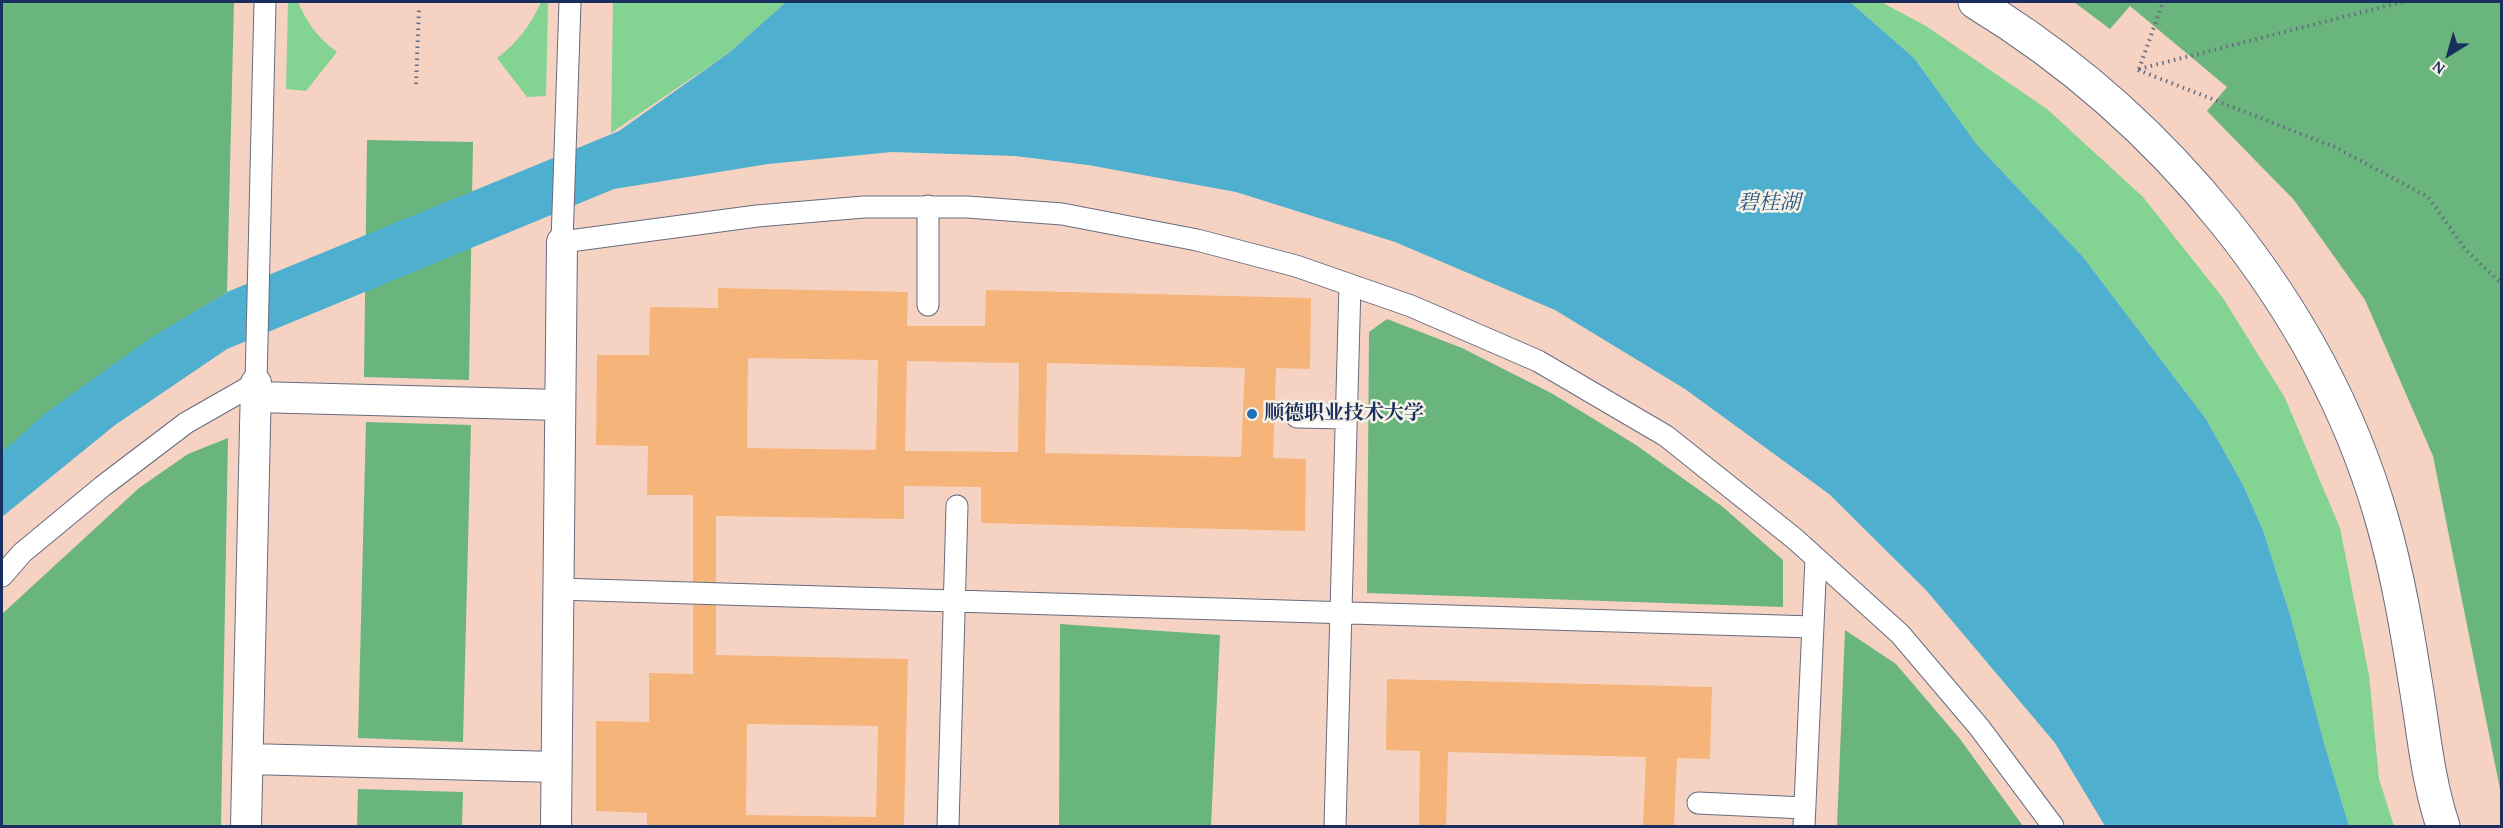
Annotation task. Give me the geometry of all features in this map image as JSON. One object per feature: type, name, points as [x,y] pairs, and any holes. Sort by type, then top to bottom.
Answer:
[{"type":"street","points":[[1975,2],[2008,22],[2088,81],[2196,185],[2247,251],[2288,313],[2324,375],[2356,446],[2381,515],[2408,641],[2433,798],[2443,826]]},
{"type":"street","points":[[556,826],[562,242]]},
{"type":"street","points":[[246,826],[256,390],[560,405]]},
{"type":"street","points":[[248,759],[556,767]]},
{"type":"lane","points":[[2,576],[22,552],[186,423],[256,390],[264,2]]},
{"type":"lane","points":[[570,2],[562,242],[757,216],[864,207],[967,207],[1062,214],[1197,240],[1296,266],[1411,306],[1538,361],[1666,436],[1816,558],[1900,634],[1978,727],[2053,826]]},
{"type":"lane","points":[[928,207],[928,305]]},
{"type":"lane","points":[[1335,826],[1350,285]]},
{"type":"lane","points":[[1297,417],[1347,418]]},
{"type":"lane","points":[[948,826],[957,506]]},
{"type":"lane","points":[[1698,803],[1804,818],[1816,558]]},
{"type":"lane","points":[[558,589],[1813,627]]},
{"type":"path","points":[[2138,69],[2163,2]]},
{"type":"path","points":[[2138,69],[2402,2]]},
{"type":"path","points":[[416,84],[419,9]]},
{"type":"path","points":[[2138,69],[2337,148],[2428,197],[2466,250],[2502,284]]},
{"type":"shaded area","name":"顺德职业技术大学","points":[[2,2],[2501,2],[2501,826],[2,826]]},
{"type":"green space","points":[[2,2],[234,2],[227,292],[111,367],[2,452]]},
{"type":"green space","points":[[288,2],[298,2],[314,30],[337,52],[306,91],[286,89]]},
{"type":"green space","points":[[541,2],[548,2],[546,96],[527,97],[497,58],[523,33]]},
{"type":"green space","points":[[613,2],[786,2],[730,52],[611,133]]},
{"type":"green space","points":[[1850,2],[1881,2],[1926,26],[2047,109],[2143,197],[2223,298],[2285,398],[2340,528],[2369,675],[2379,779],[2394,826],[2349,826],[2291,618],[2263,530],[2243,485],[2206,419],[2083,257],[1978,146],[1914,58]]},
{"type":"green space","points":[[2074,2],[2501,2],[2501,794],[2433,456],[2365,300],[2294,200],[2207,111],[2227,87],[2130,6],[2110,29]]},
{"type":"green space","points":[[367,140],[473,142],[469,380],[364,377]]},
{"type":"green space","points":[[1387,319],[1462,348],[1553,394],[1636,445],[1723,507],[1783,560],[1783,607],[1367,593],[1369,332]]},
{"type":"green space","points":[[366,422],[471,425],[463,742],[358,738]]},
{"type":"green space","points":[[228,438],[221,826],[2,826],[2,614],[139,488],[188,454]]},
{"type":"green space","points":[[1060,624],[1220,635],[1211,826],[1059,826]]},
{"type":"green space","points":[[1845,630],[1896,664],[1960,739],[2023,826],[1837,826]]},
{"type":"green space","points":[[358,789],[463,792],[462,826],[357,826]]},
{"type":"water","name":"碧桂湖","points":[[786,2],[1850,2],[1914,58],[1978,146],[2083,257],[2206,419],[2243,485],[2263,530],[2291,618],[2349,826],[2105,826],[2055,743],[1926,590],[1829,494],[1685,389],[1555,310],[1395,242],[1236,192],[1088,165],[1015,156],[892,152],[768,164],[614,189],[227,349],[115,425],[2,517],[2,452],[47,412],[149,339],[227,292],[619,131],[730,52]]},
{"type":"building","points":[[718,288],[908,292],[907,326],[985,326],[986,290],[1311,298],[1310,369],[1276,368],[1273,458],[1306,459],[1305,531],[981,523],[981,487],[904,486],[904,519],[716,516],[716,655],[908,659],[904,826],[647,826],[647,813],[596,811],[596,721],[649,722],[649,673],[693,674],[693,495],[647,495],[648,446],[596,445],[597,355],[649,355],[650,307],[718,308]],"holes":[[[748,358],[878,360],[876,450],[747,448]],[[907,361],[1019,363],[1018,452],[905,451]],[[1047,363],[1245,368],[1241,457],[1045,453]],[[747,724],[878,726],[876,817],[746,815]]]},
{"type":"building","points":[[1387,679],[1712,687],[1710,759],[1677,758],[1674,826],[1643,826],[1646,757],[1448,752],[1446,826],[1419,826],[1420,751],[1386,750]]},
{"type":"place","name":"顺德职业技术大学","points":[[1252,414]]}]
